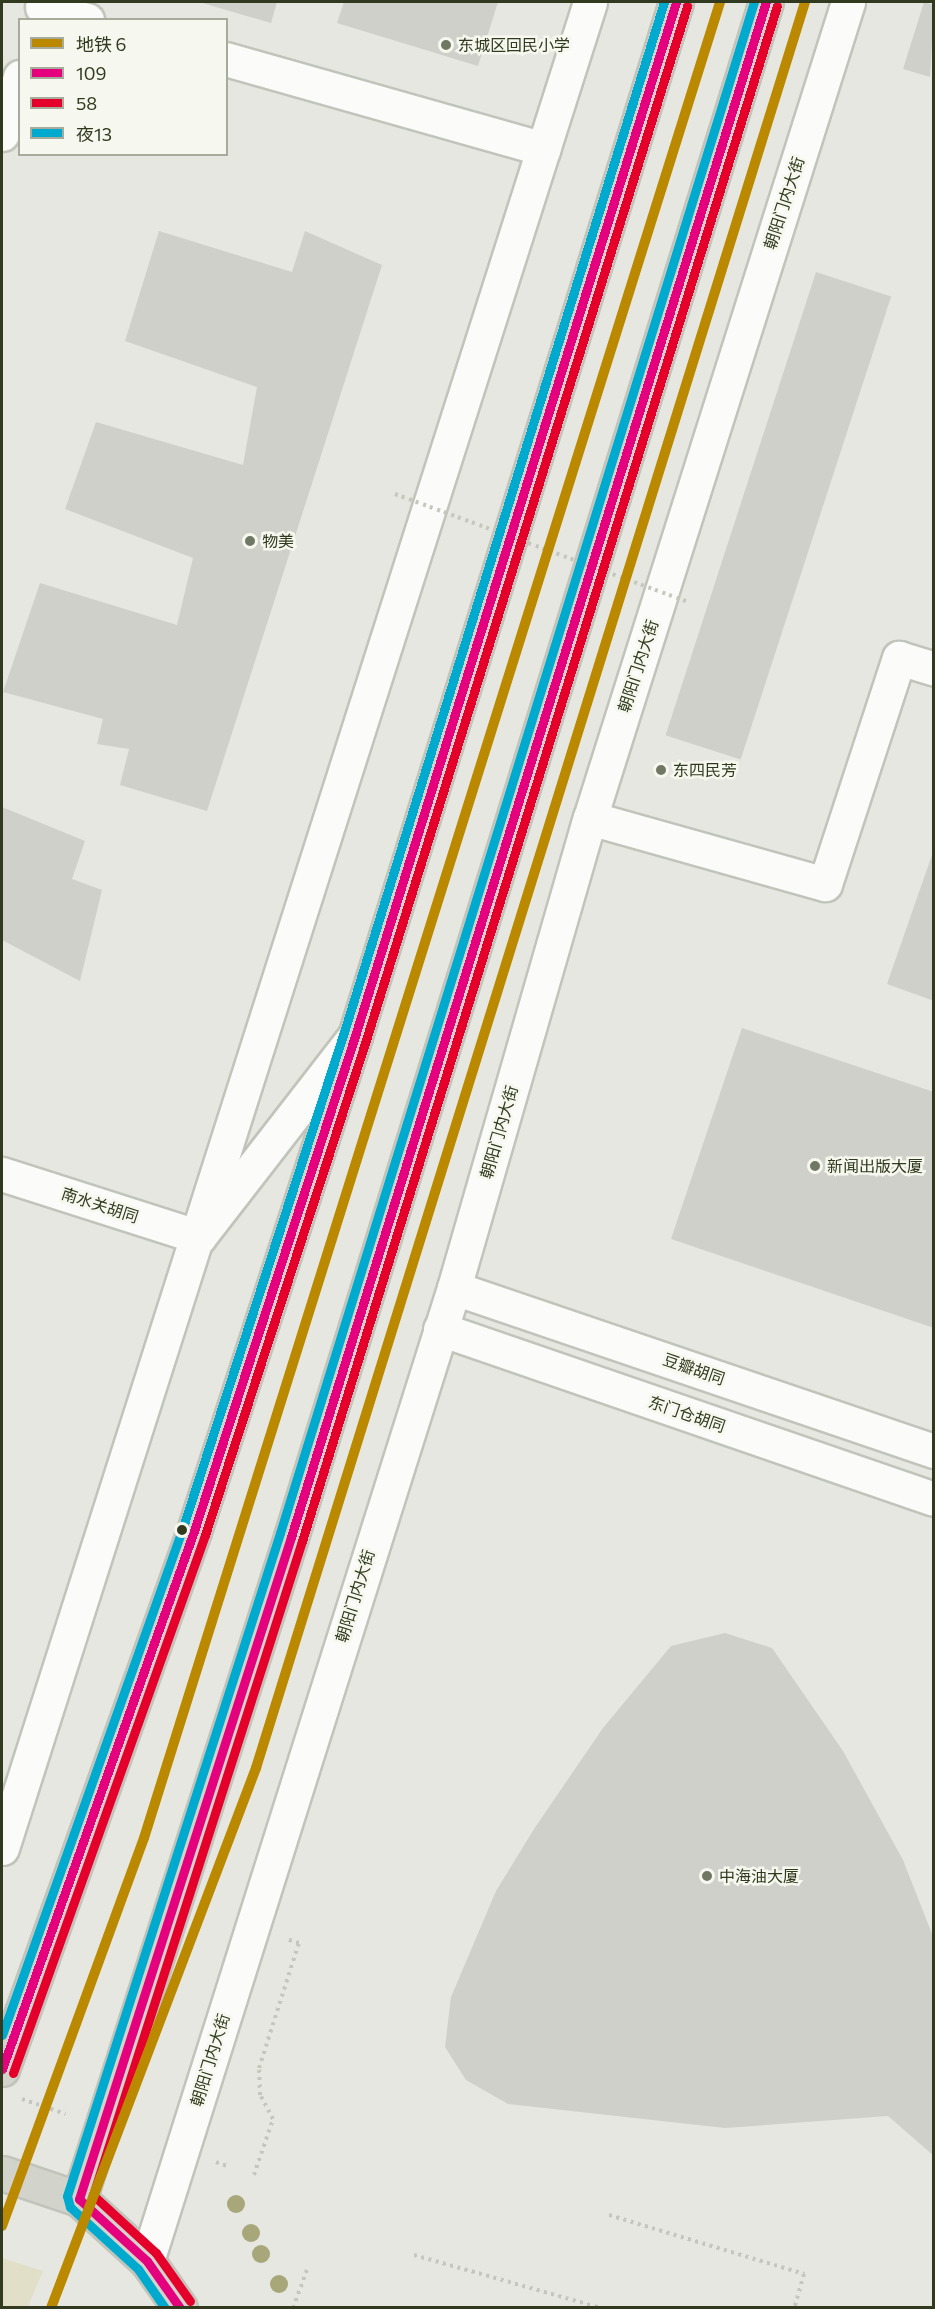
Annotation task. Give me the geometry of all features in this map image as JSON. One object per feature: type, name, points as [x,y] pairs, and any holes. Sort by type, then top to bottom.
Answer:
[{"type":"main road","points":[[2,2069],[194,1532],[355,1036],[676,2]]},
{"type":"main road","points":[[78,2199],[291,1538],[766,2]]},
{"type":"main road","points":[[2,2173],[78,2199],[147,2261],[180,2307]]},
{"type":"street","points":[[2,1848],[199,1237],[590,2]]},
{"type":"street","name":"朝阳门内大街","points":[[147,2261],[453,1288],[590,818],[848,2]]},
{"type":"street","points":[[41,9],[79,18]]},
{"type":"street","points":[[228,60],[544,149]]},
{"type":"street","points":[[2,134],[18,83]]},
{"type":"street","points":[[590,818],[825,884],[899,658],[933,669]]},
{"type":"street","points":[[199,1237],[355,1036]]},
{"type":"street","name":"南水关胡同","points":[[2,1174],[199,1237]]},
{"type":"street","name":"豆瓣胡同","points":[[453,1288],[933,1451]]},
{"type":"street","name":"东门仓胡同","points":[[440,1329],[933,1499]]},
{"type":"path","points":[[395,494],[691,603]]},
{"type":"path","points":[[254,2175],[273,2119],[260,2095],[259,2068],[299,1943],[282,1938]]},
{"type":"path","points":[[609,2216],[804,2274],[794,2307]]},
{"type":"path","points":[[414,2254],[600,2307]]},
{"type":"path","points":[[293,2307],[308,2267]]},
{"type":"shaded area","points":[[2,2258],[43,2271],[28,2307],[2,2307]]},
{"type":"building","points":[[199,2],[277,2],[271,23]]},
{"type":"building","name":"东城区回民小学","points":[[344,2],[498,2],[478,66],[337,23]]},
{"type":"building","points":[[924,2],[934,5],[930,77],[903,69]]},
{"type":"building","points":[[159,231],[292,272],[305,231],[382,265],[207,811],[120,785],[129,749],[97,744],[103,719],[3,692],[40,583],[177,625],[193,558],[65,509],[96,422],[243,465],[257,387],[125,341]]},
{"type":"building","points":[[816,272],[891,296],[741,760],[666,735]]},
{"type":"building","points":[[2,807],[85,841],[72,879],[102,890],[80,981],[2,940]]},
{"type":"building","points":[[934,852],[934,1001],[887,984]]},
{"type":"building","name":"新闻出版大厦","points":[[742,1028],[934,1092],[934,1328],[671,1239]]},
{"type":"building","name":"中海油大厦","points":[[725,1633],[772,1648],[843,1751],[903,1860],[934,1939],[934,2156],[888,2116],[725,2128],[508,2104],[466,2080],[445,2047],[451,1997],[496,1891],[534,1829],[603,1728],[671,1646]]},
{"type":"metro line","name":"6","points":[[2,2226],[144,1838],[720,2]]},
{"type":"metro line","name":"6","points":[[51,2308],[256,1768],[805,2]]},
{"type":"transit line","name":"夜13","points":[[2,2035],[183,1527],[344,1032],[664,2]]},
{"type":"transit line","name":"109","points":[[2,2069],[194,1531],[355,1036],[676,2]]},
{"type":"transit line","name":"夜13","points":[[165,2308],[138,2269],[70,2207],[67,2196],[280,1533],[754,2]]},
{"type":"transit line","name":"109","points":[[180,2308],[147,2261],[79,2199],[291,1537],[766,2]]},
{"type":"transit line","name":"58","points":[[13,2073],[205,1535],[366,1040],[687,6]]},
{"type":"transit line","name":"58","points":[[190,2301],[156,2253],[93,2195],[302,1541],[777,6]]},
{"type":"place","name":"东城区回民小学","points":[[446,45]]},
{"type":"place","name":"物美","points":[[250,541]]},
{"type":"place","name":"东四民芳","points":[[661,770]]},
{"type":"place","name":"新闻出版大厦","points":[[815,1166]]},
{"type":"place","name":"中海油大厦","points":[[707,1876]]}]
